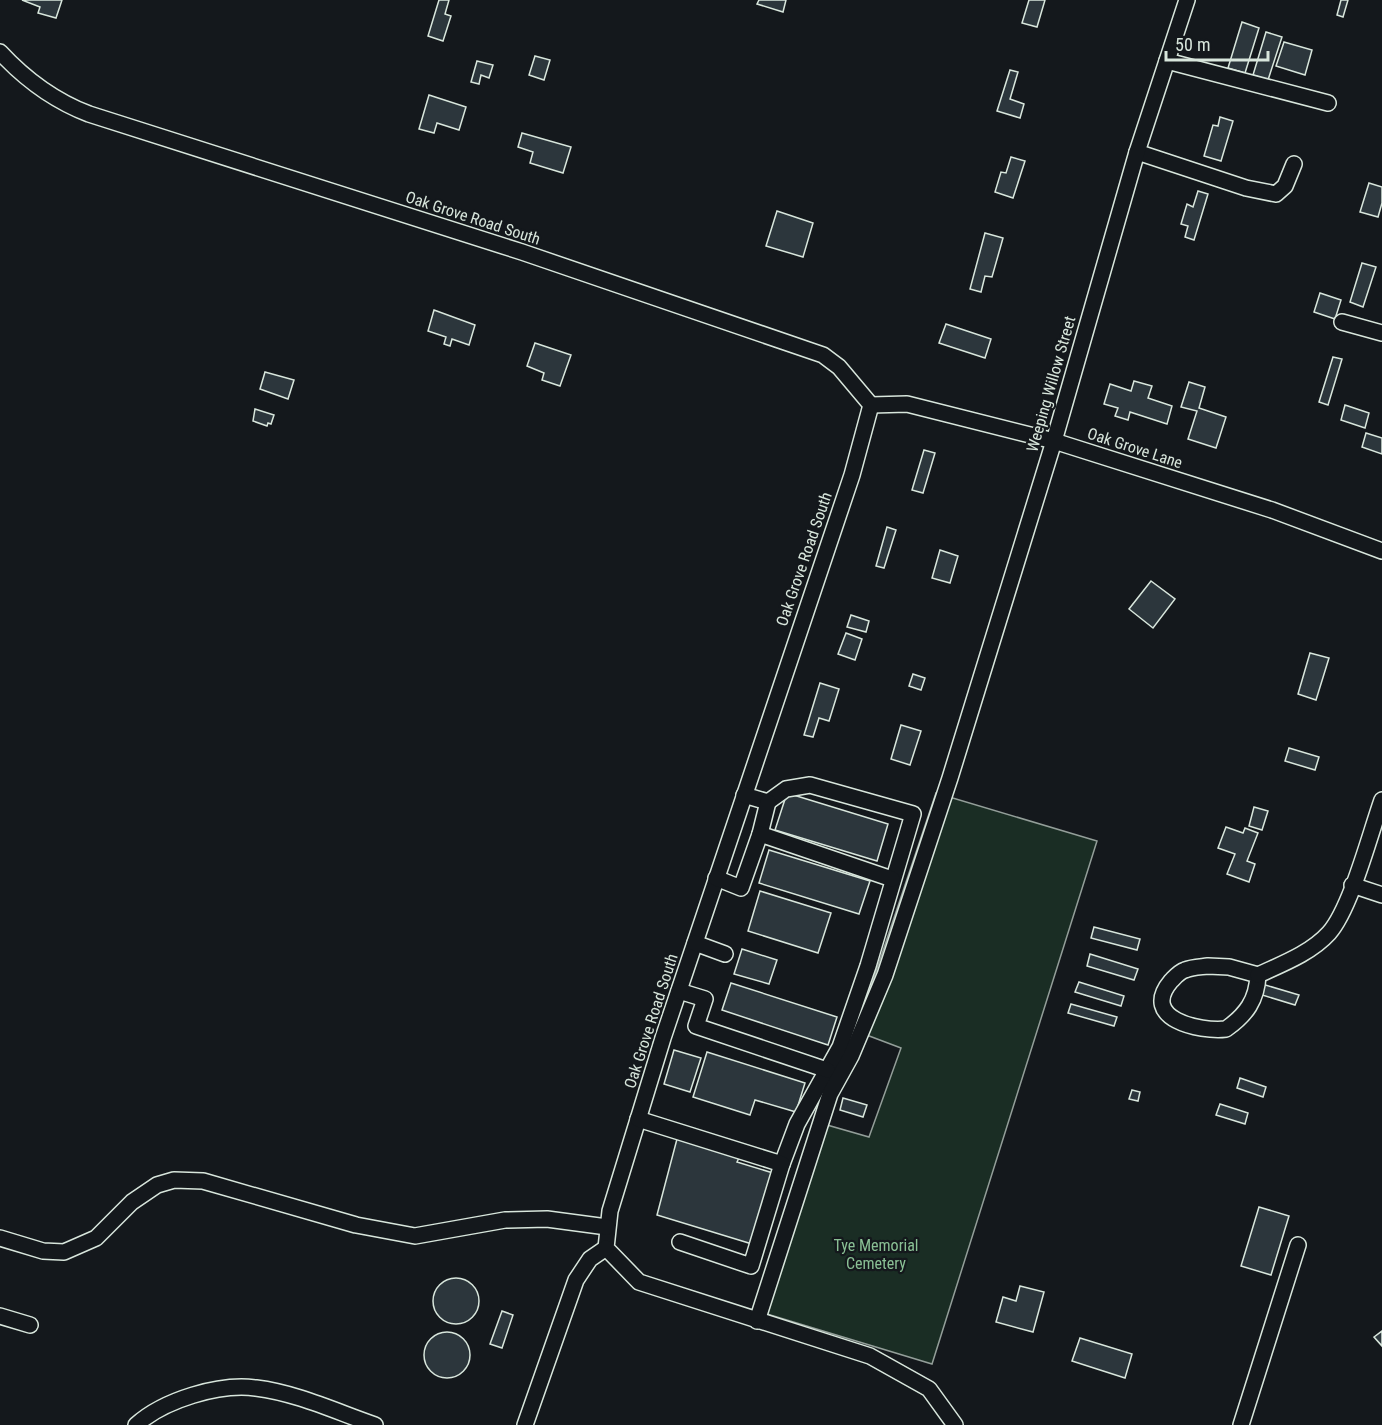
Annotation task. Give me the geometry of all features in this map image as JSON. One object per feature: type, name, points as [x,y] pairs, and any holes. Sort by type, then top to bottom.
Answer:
[{"type":"street","name":"Weeping Willow Street","points":[[757,1321],[830,1094],[850,1056],[885,975],[950,778],[1054,441],[1137,152],[1187,0]]},
{"type":"street","name":"Oak Grove Road South","points":[[0,52],[21,74],[68,106],[89,114],[522,252],[823,356],[839,367],[871,405],[852,474],[678,991],[607,1227],[606,1248]]},
{"type":"street","points":[[1167,61],[1328,103]]},
{"type":"street","points":[[1137,152],[1246,188],[1276,194],[1285,186],[1294,164]]},
{"type":"street","points":[[1342,322],[1382,333]]},
{"type":"street","name":"Oak Grove Lane","points":[[871,405],[907,404],[1054,441],[1272,510],[1382,551]]},
{"type":"street","points":[[680,1242],[751,1266],[782,1164],[797,1124],[840,1047],[868,966],[913,814],[810,785],[786,789],[768,802],[760,834],[741,888],[716,878]]},
{"type":"street","points":[[744,795],[768,802]]},
{"type":"street","points":[[1258,975],[1258,987],[1251,1005],[1226,1029],[1201,1030],[1186,1026],[1173,1019],[1166,1011],[1163,1001],[1167,986],[1183,970],[1208,966],[1229,967],[1258,975],[1312,947],[1329,933],[1344,909],[1382,800]]},
{"type":"street","points":[[760,834],[892,879]]},
{"type":"street","points":[[1352,885],[1382,895]]},
{"type":"street","points":[[694,944],[725,954]]},
{"type":"street","points":[[678,991],[705,999],[696,1026],[827,1070]]},
{"type":"street","points":[[638,1119],[782,1164]]},
{"type":"street","points":[[0,1238],[43,1251],[64,1252],[96,1238],[132,1202],[157,1185],[174,1180],[203,1181],[356,1225],[415,1236],[506,1220],[547,1219],[607,1227]]},
{"type":"street","points":[[1241,1425],[1298,1245]]},
{"type":"street","points":[[525,1425],[576,1280],[590,1259],[606,1248],[639,1282],[870,1356],[898,1370],[929,1389],[955,1425]]},
{"type":"street","points":[[0,1316],[30,1325]]},
{"type":"street","points":[[136,1425],[164,1405],[201,1393],[254,1388],[280,1393],[375,1425]]},
{"type":"green space","name":"Tye Memorial Cemetery","points":[[936,793],[1097,841],[932,1364],[767,1314],[827,1125],[869,1137],[901,1048],[856,1031]]},
{"type":"building","points":[[22,0],[62,0],[56,18],[38,13],[40,7]]},
{"type":"building","points":[[439,0],[449,0],[445,14],[451,16],[443,41],[428,36]]},
{"type":"building","points":[[759,0],[786,0],[783,12],[757,4]]},
{"type":"building","points":[[1029,0],[1045,0],[1037,27],[1022,23]]},
{"type":"building","points":[[1341,0],[1348,0],[1343,17],[1337,15]]},
{"type":"building","points":[[1242,22],[1259,28],[1245,73],[1228,68]]},
{"type":"building","points":[[1266,32],[1282,37],[1268,80],[1253,75]]},
{"type":"building","points":[[1284,42],[1312,50],[1305,75],[1276,66]]},
{"type":"building","points":[[535,56],[550,60],[544,80],[529,75]]},
{"type":"building","points":[[477,61],[493,65],[489,78],[481,75],[479,84],[471,82]]},
{"type":"building","points":[[1010,70],[1018,72],[1010,99],[1024,104],[1020,118],[997,111]]},
{"type":"building","points":[[429,95],[466,107],[459,130],[437,123],[434,133],[419,129]]},
{"type":"building","points":[[1220,117],[1233,121],[1221,161],[1204,156],[1213,125],[1218,126]]},
{"type":"building","points":[[522,133],[571,147],[563,173],[530,163],[533,152],[518,147]]},
{"type":"building","points":[[1011,157],[1025,161],[1013,198],[995,192],[1001,172],[1006,173]]},
{"type":"building","points":[[1369,183],[1382,187],[1382,203],[1378,217],[1360,212]]},
{"type":"building","points":[[1198,191],[1208,194],[1194,240],[1185,237],[1188,226],[1181,224],[1187,204],[1193,207]]},
{"type":"building","points":[[777,211],[813,223],[803,257],[766,246]]},
{"type":"building","points":[[985,233],[1003,238],[992,277],[985,276],[981,292],[970,289]]},
{"type":"building","points":[[1362,263],[1376,267],[1363,307],[1350,302]]},
{"type":"building","points":[[1320,293],[1341,300],[1335,319],[1314,312]]},
{"type":"building","points":[[434,310],[475,325],[469,345],[452,339],[450,346],[444,344],[446,337],[428,331]]},
{"type":"building","points":[[946,324],[991,339],[985,358],[939,343]]},
{"type":"building","points":[[535,343],[571,355],[560,386],[542,380],[544,373],[527,366]]},
{"type":"building","points":[[1333,357],[1342,359],[1328,405],[1319,402]]},
{"type":"building","points":[[265,372],[294,380],[288,399],[260,389]]},
{"type":"building","points":[[1134,381],[1152,386],[1148,398],[1172,406],[1167,424],[1130,412],[1128,420],[1115,416],[1118,408],[1104,404],[1110,384],[1131,391]]},
{"type":"building","points":[[1189,382],[1205,387],[1199,408],[1226,417],[1216,448],[1188,439],[1197,411],[1181,407]]},
{"type":"building","points":[[1345,405],[1369,413],[1365,428],[1341,420]]},
{"type":"building","points":[[255,409],[274,415],[271,424],[268,423],[267,426],[253,421]]},
{"type":"building","points":[[1366,433],[1382,438],[1382,454],[1362,447]]},
{"type":"building","points":[[924,450],[935,453],[923,493],[912,490]]},
{"type":"building","points":[[887,527],[896,530],[884,568],[876,566]]},
{"type":"building","points":[[940,550],[958,556],[950,583],[932,578]]},
{"type":"building","points":[[1151,581],[1175,599],[1153,628],[1129,609]]},
{"type":"building","points":[[851,615],[869,621],[866,632],[847,627]]},
{"type":"building","points":[[846,633],[862,639],[855,660],[838,654]]},
{"type":"building","points":[[1310,653],[1329,658],[1316,700],[1298,694]]},
{"type":"building","points":[[913,674],[925,678],[921,690],[909,686]]},
{"type":"building","points":[[820,683],[839,689],[829,721],[819,718],[813,737],[804,735]]},
{"type":"building","points":[[901,725],[921,731],[910,765],[891,759]]},
{"type":"building","points":[[1289,748],[1319,757],[1315,770],[1285,761]]},
{"type":"building","points":[[787,793],[888,824],[877,861],[775,830]]},
{"type":"building","points":[[1254,807],[1268,811],[1262,830],[1249,826]]},
{"type":"building","points":[[1226,827],[1243,833],[1245,828],[1258,833],[1247,861],[1255,864],[1249,882],[1227,874],[1235,854],[1218,848]]},
{"type":"building","points":[[769,850],[870,881],[859,914],[759,883]]},
{"type":"building","points":[[760,891],[831,913],[818,953],[748,931]]},
{"type":"building","points":[[1094,927],[1140,939],[1137,950],[1091,938]]},
{"type":"building","points":[[742,949],[777,960],[769,984],[734,974]]},
{"type":"building","points":[[1090,954],[1138,969],[1134,980],[1087,966]]},
{"type":"building","points":[[1079,982],[1124,996],[1121,1006],[1075,992]]},
{"type":"building","points":[[731,983],[837,1017],[828,1045],[722,1010]]},
{"type":"building","points":[[1262,984],[1299,995],[1295,1005],[1259,994]]},
{"type":"building","points":[[1071,1004],[1117,1017],[1114,1026],[1068,1013]]},
{"type":"building","points":[[674,1050],[701,1058],[690,1092],[664,1084]]},
{"type":"building","points":[[707,1052],[805,1083],[796,1112],[755,1100],[750,1115],[693,1097]]},
{"type":"building","points":[[1240,1078],[1266,1087],[1263,1097],[1237,1088]]},
{"type":"building","points":[[1132,1090],[1140,1092],[1138,1101],[1129,1099]]},
{"type":"building","points":[[843,1098],[867,1105],[863,1117],[840,1110]]},
{"type":"building","points":[[1220,1104],[1248,1113],[1245,1124],[1216,1115]]},
{"type":"building","points":[[677,1139],[739,1158],[737,1162],[773,1173],[752,1244],[657,1215]]},
{"type":"building","points":[[1259,1207],[1289,1216],[1271,1275],[1241,1266]]},
{"type":"building","points":[[456,1278],[472,1285],[479,1301],[472,1317],[456,1324],[440,1317],[433,1301],[440,1285]]},
{"type":"building","points":[[1020,1286],[1044,1292],[1033,1332],[996,1322],[1003,1297],[1016,1301]]},
{"type":"building","points":[[502,1311],[513,1315],[502,1348],[490,1344]]},
{"type":"building","points":[[1382,1331],[1382,1346],[1374,1337]]},
{"type":"building","points":[[447,1332],[463,1339],[470,1355],[463,1371],[447,1378],[431,1371],[424,1355],[431,1339]]},
{"type":"building","points":[[1080,1338],[1132,1354],[1125,1378],[1072,1361]]}]
